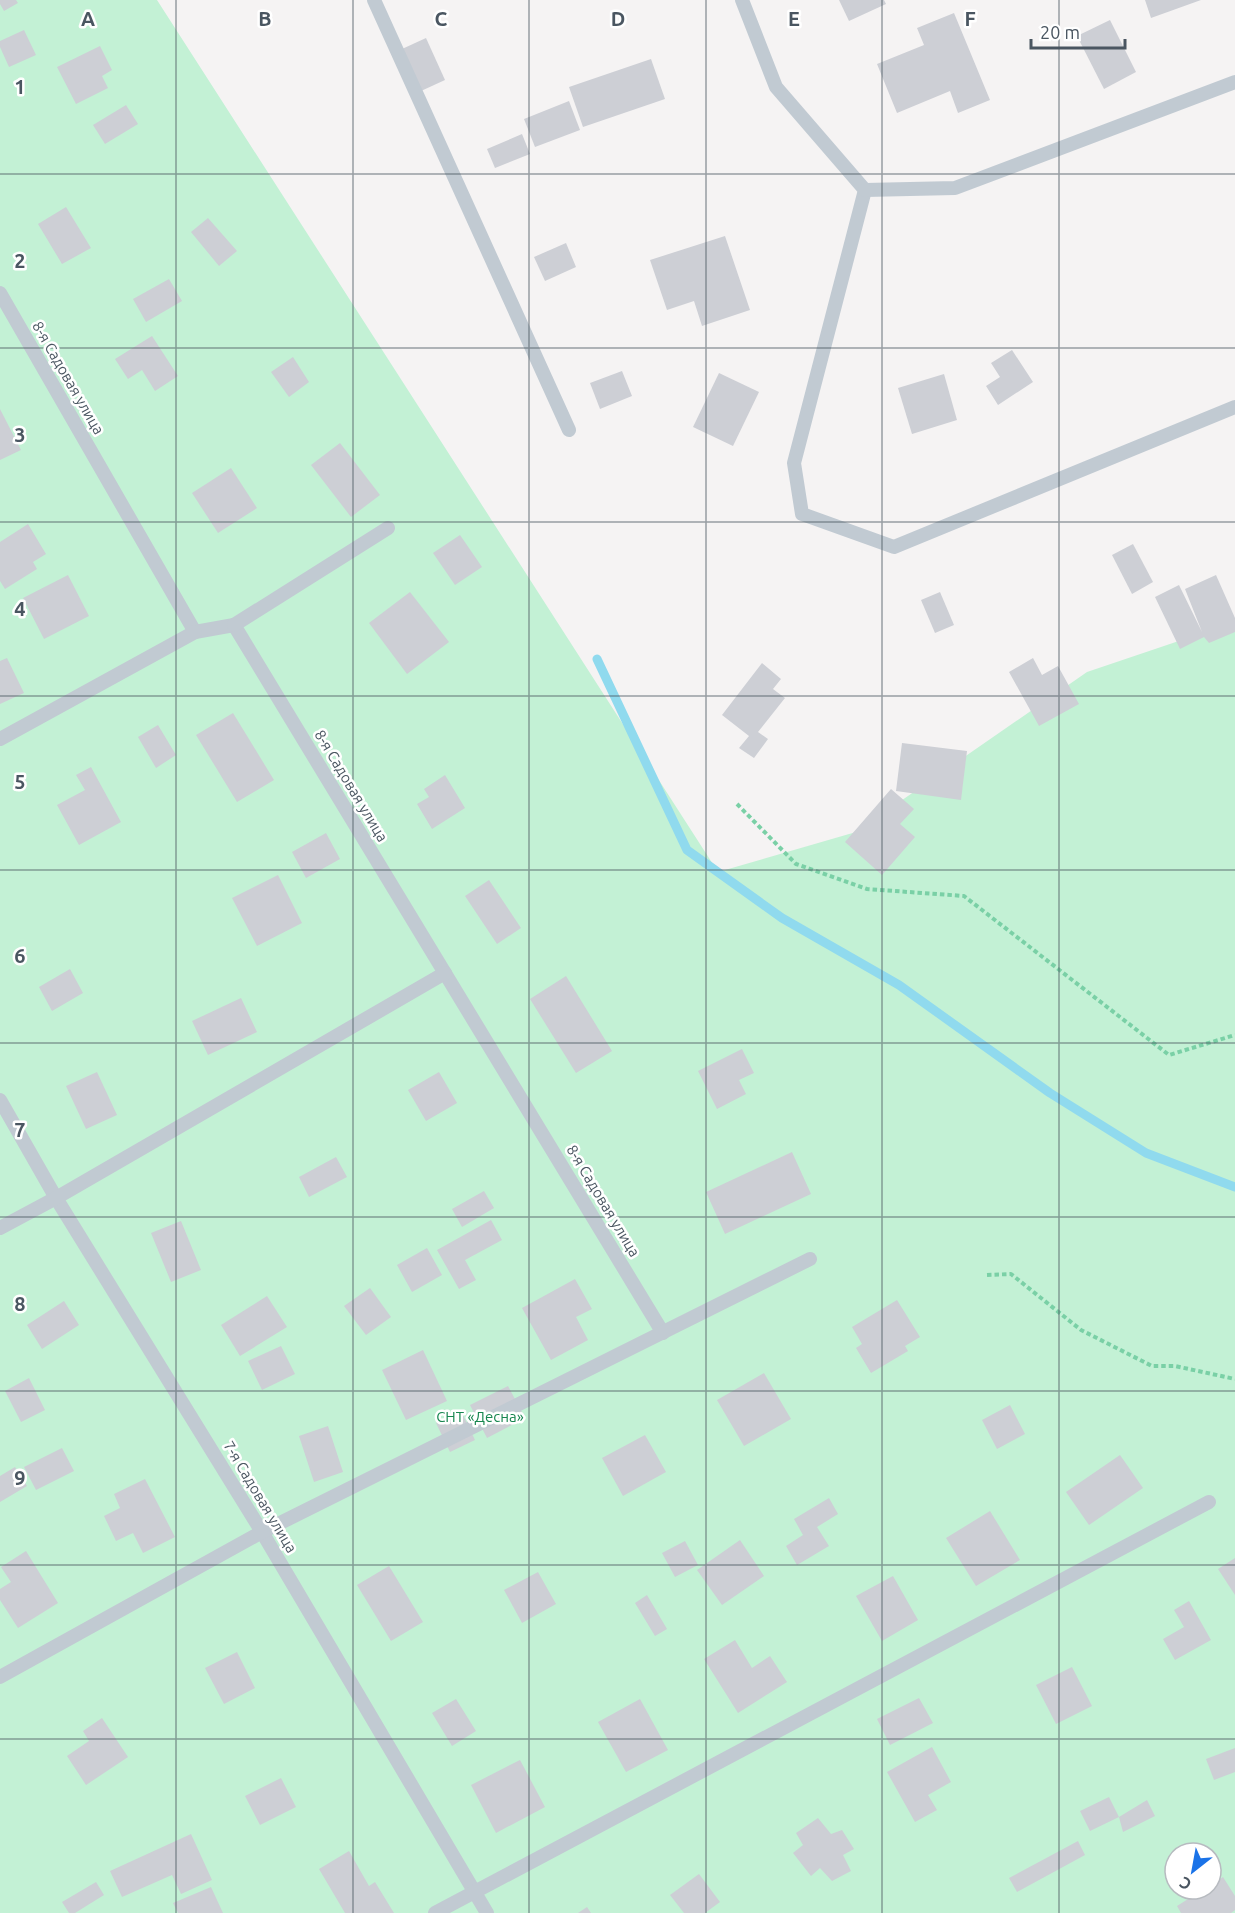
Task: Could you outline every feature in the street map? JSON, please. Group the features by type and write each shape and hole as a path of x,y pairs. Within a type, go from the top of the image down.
{"lane":[{"path":"374,0 569,430"},
{"path":"742,0 776,87 865,190"},
{"path":"865,190 955,188 1235,82"},
{"path":"865,190 794,464 802,514 894,547 1235,407"},
{"name":"8-я Садовая улица","path":"0,293 195,632"},
{"path":"0,740 195,632 234,625 388,528"},
{"name":"8-я Садовая улица","path":"234,625 663,1332"},
{"path":"0,1228 56,1198 445,973"},
{"name":"7-я Садовая улица","path":"0,1100 56,1198 262,1532 487,1913"},
{"path":"0,1677 262,1532 810,1259"},
{"path":"435,1913 1209,1502"}],"path":[{"path":"737,804 796,864 867,889 964,896 1170,1055 1235,1035"},
{"path":"987,1275 1011,1274 1081,1330 1152,1366 1175,1366 1235,1379"}],"green space":[{"name":"СНТ «Десна»","path":"0,0 157,0 718,872 856,832 1087,672 1235,622 1235,1913 0,1913"}],"building":[{"path":"0,0 16,0 18,3 4,11"},
{"path":"839,0 884,0 886,4 849,21"},
{"path":"1145,0 1201,0 1151,18"},
{"path":"954,13 990,100 958,113 950,91 897,113 877,64 924,45 917,28"},
{"path":"1110,20 1136,72 1104,89 1077,36"},
{"path":"24,30 36,55 9,67 0,47 0,41"},
{"path":"426,38 445,80 421,91 402,49"},
{"path":"100,46 112,70 102,76 108,88 76,104 57,67"},
{"path":"651,59 665,99 583,127 569,87"},
{"path":"569,101 580,130 535,147 524,119"},
{"path":"126,105 138,124 105,144 93,125"},
{"path":"522,134 530,154 495,168 487,149"},
{"path":"66,207 91,248 62,264 38,224"},
{"path":"208,218 237,251 219,266 191,232"},
{"path":"725,236 750,310 702,326 694,301 667,310 650,260"},
{"path":"566,243 576,267 545,281 534,257"},
{"path":"169,279 182,301 146,322 133,299"},
{"path":"152,336 178,376 155,391 142,370 128,379 115,359"},
{"path":"1012,350 1033,382 998,405 986,386 1000,377 991,363"},
{"path":"293,357 309,382 289,397 271,372"},
{"path":"622,371 632,396 600,409 590,383"},
{"path":"719,373 759,392 733,446 693,427"},
{"path":"944,374 957,420 912,434 898,388"},
{"path":"0,409 21,450 0,460"},
{"path":"340,443 380,495 351,517 311,465"},
{"path":"231,468 257,508 218,533 192,493"},
{"path":"28,524 46,554 33,562 37,569 5,589 0,581 0,542"},
{"path":"460,535 482,567 455,585 433,553"},
{"path":"1133,544 1153,582 1132,594 1112,555"},
{"path":"68,575 89,616 44,639 23,598"},
{"path":"1216,575 1235,618 1235,632 1209,643 1204,637 1180,649 1155,597 1179,585 1202,632 1185,589"},
{"path":"410,592 449,642 407,674 369,623"},
{"path":"940,592 954,625 935,633 921,600"},
{"path":"7,658 24,693 0,704 0,661"},
{"path":"1033,658 1042,675 1058,666 1079,704 1039,726 1009,672"},
{"path":"762,663 781,679 773,689 785,698 758,732 768,739 754,758 739,748 749,736 722,715"},
{"path":"233,713 274,780 237,802 196,735"},
{"path":"158,725 176,755 156,768 138,737"},
{"path":"902,743 967,751 961,800 896,791"},
{"path":"91,767 121,822 79,845 57,805 85,790 76,775"},
{"path":"445,775 465,808 432,829 417,804 429,797 424,789"},
{"path":"891,789 914,809 900,824 915,837 882,875 845,842"},
{"path":"326,833 340,859 306,878 292,852"},
{"path":"278,875 302,923 257,946 232,898"},
{"path":"489,880 521,928 497,944 465,896"},
{"path":"70,969 83,993 52,1011 39,987"},
{"path":"566,976 612,1051 576,1073 530,999"},
{"path":"241,998 257,1032 208,1055 192,1021"},
{"path":"742,1049 754,1073 739,1080 746,1094 717,1109 698,1071"},
{"path":"97,1072 117,1115 86,1129 66,1086"},
{"path":"439,1072 457,1103 426,1121 408,1090"},
{"path":"792,1152 811,1194 725,1234 706,1192"},
{"path":"336,1157 347,1177 309,1197 299,1177"},
{"path":"484,1191 494,1208 462,1227 452,1209"},
{"path":"491,1220 502,1240 465,1260 476,1280 459,1289 437,1250"},
{"path":"181,1221 201,1270 171,1282 151,1233"},
{"path":"427,1248 442,1275 412,1292 397,1265"},
{"path":"575,1279 592,1309 576,1317 588,1340 551,1360 522,1308"},
{"path":"370,1288 391,1317 366,1335 344,1306"},
{"path":"267,1296 287,1327 240,1356 221,1325"},
{"path":"897,1300 920,1337 905,1346 908,1351 871,1373 856,1348 862,1344 852,1327"},
{"path":"64,1301 79,1325 42,1349 27,1325"},
{"path":"281,1346 295,1374 262,1390 248,1361"},
{"path":"423,1350 447,1401 406,1420 382,1370"},
{"path":"764,1373 791,1419 744,1446 717,1400"},
{"path":"29,1378 45,1410 21,1422 5,1391"},
{"path":"508,1386 525,1418 487,1438 470,1405"},
{"path":"1010,1405 1025,1434 997,1449 982,1420"},
{"path":"461,1411 475,1440 450,1452 436,1423"},
{"path":"328,1426 343,1472 314,1482 299,1436"},
{"path":"645,1435 666,1472 623,1496 602,1458"},
{"path":"62,1448 74,1471 36,1490 24,1467"},
{"path":"1120,1455 1143,1488 1089,1525 1066,1492"},
{"path":"15,1467 27,1486 0,1502 0,1476"},
{"path":"145,1479 175,1537 143,1553 133,1533 116,1541 104,1516 120,1508 114,1494"},
{"path":"829,1498 838,1514 817,1527 829,1546 797,1565 786,1546 803,1535 794,1519"},
{"path":"990,1511 1020,1560 976,1586 946,1538"},
{"path":"740,1540 764,1576 722,1605 697,1570"},
{"path":"685,1541 698,1565 675,1577 662,1553"},
{"path":"26,1551 58,1603 18,1628 0,1600 0,1589 11,1582 1,1567"},
{"path":"1235,1558 1235,1595 1218,1569"},
{"path":"389,1566 423,1622 391,1641 357,1585"},
{"path":"538,1572 556,1604 522,1623 504,1590"},
{"path":"893,1576 918,1620 882,1641 856,1596"},
{"path":"647,1595 667,1629 655,1636 635,1603"},
{"path":"1189,1601 1211,1640 1175,1660 1163,1639 1184,1627 1174,1610"},
{"path":"735,1640 752,1668 770,1656 787,1682 738,1713 704,1659"},
{"path":"237,1652 255,1688 224,1704 205,1668"},
{"path":"1072,1667 1092,1706 1056,1724 1036,1685"},
{"path":"919,1698 933,1723 890,1745 877,1719"},
{"path":"456,1699 476,1731 452,1746 432,1713"},
{"path":"640,1699 668,1750 626,1772 598,1722"},
{"path":"102,1718 128,1757 86,1785 67,1756 89,1741 83,1731"},
{"path":"932,1747 951,1782 928,1795 937,1810 915,1822 887,1772"},
{"path":"1235,1748 1235,1772 1214,1780 1206,1759"},
{"path":"520,1760 545,1807 496,1833 471,1785"},
{"path":"281,1778 296,1807 260,1825 245,1796"},
{"path":"1109,1797 1119,1817 1090,1831 1080,1811"},
{"path":"1147,1800 1155,1816 1123,1832 1119,1817"},
{"path":"818,1818 831,1834 842,1830 854,1849 843,1855 851,1871 832,1881 820,1868 811,1876 793,1853 803,1845 796,1833"},
{"path":"191,1834 212,1880 181,1894 172,1875 122,1897 110,1871"},
{"path":"1078,1841 1085,1855 1017,1892 1009,1878"},
{"path":"349,1851 369,1886 375,1882 394,1913 345,1913 319,1869"},
{"path":"699,1874 720,1902 705,1913 684,1913 670,1895"},
{"path":"1223,1877 1235,1896 1235,1910 1231,1913 1181,1913 1177,1906 1185,1901 1223,1901"},
{"path":"96,1882 104,1895 75,1913 69,1913 62,1902"},
{"path":"211,1887 223,1913 178,1913 173,1903"},
{"path":"587,1907 591,1913 578,1913"}],"waterway":[{"path":"597,659 687,850 782,918 899,985 1050,1093 1146,1153 1235,1187"}]}
